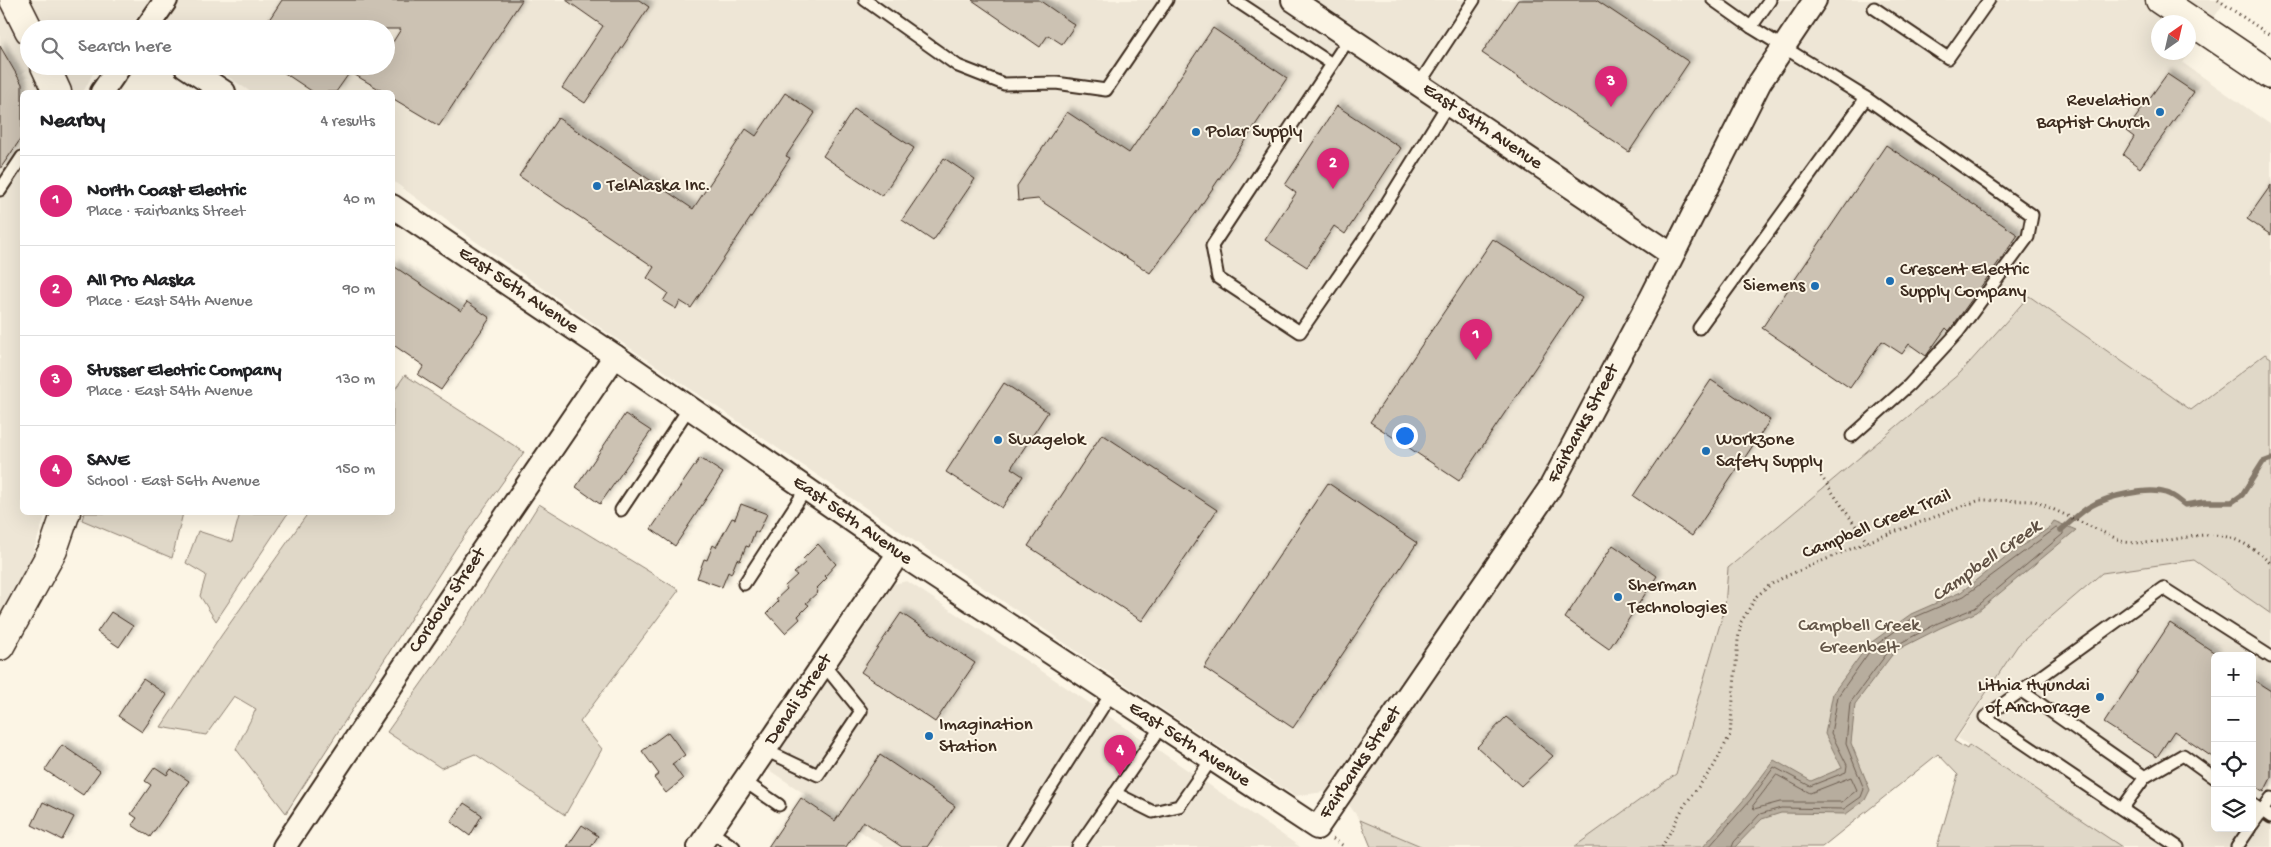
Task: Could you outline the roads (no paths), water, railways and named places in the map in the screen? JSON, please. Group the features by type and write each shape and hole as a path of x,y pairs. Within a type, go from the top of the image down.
{"street":[{"path":"14,0 24,20"},
{"path":"152,20 166,0"},
{"name":"East 54th Avenue","path":"1293,0 1671,254"},
{"name":"Fairbanks Street","path":"1317,828 1550,488 1650,298 1760,82 1815,0"},
{"path":"2160,0 2271,75"},
{"path":"49,75 55,90"},
{"path":"103,90 114,75"},
{"path":"198,75 221,90"},
{"name":"East 56th Avenue","path":"395,209 615,356 899,553 1317,828"},
{"name":"Cordova Street","path":"284,847 423,638 615,356"},
{"path":"0,646 53,550 65,515"},
{"name":"Denali Street","path":"705,839 899,553"}],"lane":[{"path":"865,0 958,66 1004,84 1056,83 1106,90 1167,0"},
{"path":"1235,0 1332,64"},
{"path":"1419,84 1474,0"},
{"path":"1713,0 1750,27 1784,46 1866,98 2032,215 2028,237 1958,332 1909,385 1852,436"},
{"path":"1750,27 1770,0"},
{"path":"1874,8 1948,58 1989,0"},
{"path":"1350,37 1212,246 1218,278 1300,332 1367,235 1448,104"},
{"path":"1700,328 1866,98"},
{"path":"0,190 20,159"},
{"path":"621,510 689,408"},
{"path":"744,584 806,489"},
{"path":"2178,847 1985,717 2163,588 2271,658"},
{"path":"765,750 818,775 861,712 824,665"},
{"path":"2020,690 2145,777"},
{"path":"1012,847 1111,694"},
{"path":"1078,847 1161,727"},
{"path":"2122,809 2145,777 2183,755 2211,775"},
{"path":"1116,793 1153,812 1179,806 1211,760"},
{"path":"744,781 779,805"},
{"path":"2262,811 2271,798"},
{"path":"2238,847 2247,832"},
{"path":"705,839 734,847"}],"water":[{"path":"2054,521 2076,530 1977,612 1895,651 1855,704 1851,743 1870,790 1865,800 1846,814 1781,813 1762,819 1735,847 1703,847 1747,796 1774,760 1811,781 1842,768 1825,734 1833,693 1869,644 1911,614 1961,592 2008,555 2049,528"}],"waterway":[{"name":"Campbell Creek","path":"2061,530 2079,514 2098,502 2139,492 2158,491 2166,493 2172,495 2185,505 2204,502 2232,502 2242,495 2263,462 2271,459"}],"place":[{"name":"Stusser Electric Company","path":"1611,107"},
{"name":"Revelation Baptist Church","path":"2160,112"},
{"name":"Polar Supply","path":"1196,132"},
{"name":"TelAlaska Inc.","path":"597,186"},
{"name":"All Pro Alaska","path":"1333,189"},
{"name":"Crescent Electric Supply Company","path":"1890,281"},
{"name":"Siemens","path":"1815,286"},
{"name":"North Coast Electric","path":"1476,360"},
{"name":"Swagelok","path":"998,440"},
{"name":"Workzone Safety Supply","path":"1706,451"},
{"name":"Sherman Technologies","path":"1618,597"},
{"name":"Lithia Hyundai of Anchorage","path":"2100,697"},
{"name":"Imagination Station","path":"929,736"},
{"name":"SAVE","path":"1120,776"}],"park label":[{"name":"Campbell Creek Greenbelt","path":"1859,637"}]}
